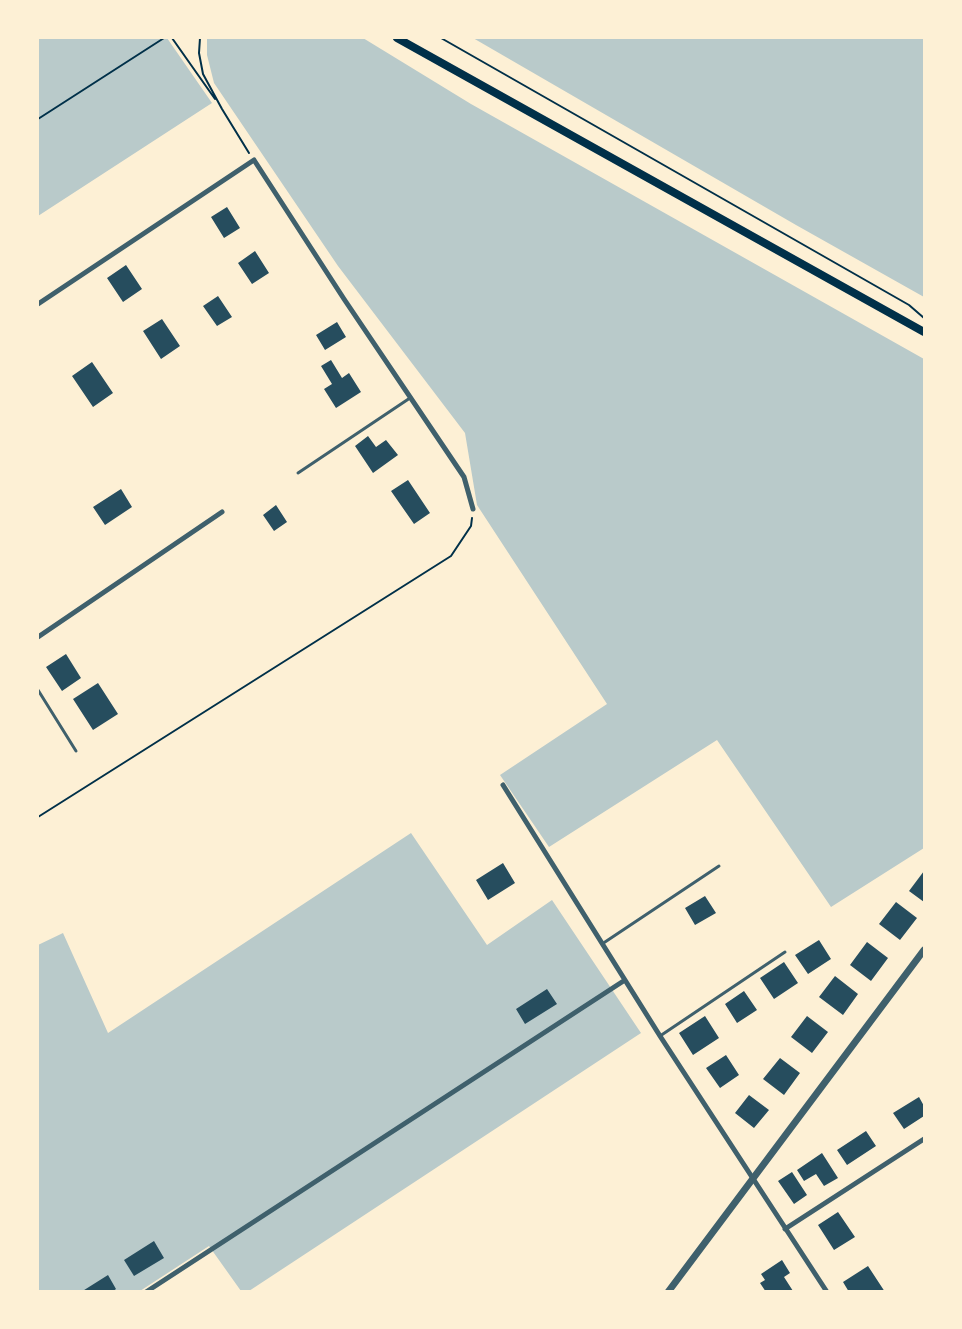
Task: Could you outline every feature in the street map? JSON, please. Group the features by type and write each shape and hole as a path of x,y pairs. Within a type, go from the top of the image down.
{"main road":[{"path":"397,38 924,332"}],"street":[{"path":"38,304 254,160 464,477 473,509"},
{"path":"38,637 222,512"},
{"path":"503,785 660,1036 827,1292"},
{"path":"668,1292 924,950"},
{"path":"146,1292 625,980"},
{"path":"785,1229 924,1140"}],"lane":[{"path":"298,473 410,398"},
{"path":"38,690 76,751"},
{"path":"602,944 719,866"},
{"path":"660,1036 785,952"}],"path":[{"path":"38,119 164,38"},
{"path":"172,38 222,109 254,160"},
{"path":"200,38 199,53 203,74 222,109"},
{"path":"441,38 909,304 924,318"},
{"path":"38,817 451,556 471,526 473,509"}],"shaded area":[{"path":"38,38 167,38 212,103 38,216"},
{"path":"207,38 363,38 471,104 924,359 924,848 831,907 717,740 549,847 500,775 607,704 477,505 465,433 338,266 214,83 207,55"},
{"path":"473,38 924,38 924,297 796,225"},
{"path":"411,833 487,945 552,900 641,1033 249,1291 241,1291 209,1246 140,1291 38,1291 38,945 63,933 108,1033"}],"building":[{"path":"227,207 240,228 224,238 211,217"},
{"path":"255,251 269,273 252,284 238,263"},
{"path":"126,265 142,289 123,302 107,278"},
{"path":"218,296 232,317 217,326 203,306"},
{"path":"162,319 180,346 161,359 143,331"},
{"path":"337,322 346,337 325,350 316,335"},
{"path":"331,360 342,378 349,373 361,392 336,408 324,389 332,384 321,366"},
{"path":"92,362 113,393 93,407 72,376"},
{"path":"368,436 376,447 386,440 398,455 373,473 355,446"},
{"path":"408,480 430,513 414,524 391,491"},
{"path":"121,489 132,507 105,525 93,507"},
{"path":"276,505 287,522 274,531 263,515"},
{"path":"66,654 81,678 62,691 46,667"},
{"path":"98,683 118,714 93,730 73,699"},
{"path":"503,863 515,883 488,900 476,880"},
{"path":"924,871 924,902 909,891"},
{"path":"705,896 716,913 695,925 685,908"},
{"path":"896,902 917,918 900,940 879,924"},
{"path":"819,940 831,959 808,974 795,955"},
{"path":"867,942 888,958 871,981 850,965"},
{"path":"784,962 798,983 774,999 760,978"},
{"path":"835,976 858,994 843,1015 819,997"},
{"path":"547,989 557,1004 525,1024 516,1009"},
{"path":"744,991 757,1010 737,1023 725,1004"},
{"path":"705,1016 719,1038 693,1055 679,1033"},
{"path":"807,1016 828,1032 812,1053 791,1037"},
{"path":"726,1055 739,1075 720,1088 706,1068"},
{"path":"780,1058 800,1073 784,1095 763,1079"},
{"path":"749,1095 769,1110 754,1128 735,1113"},
{"path":"919,1097 924,1106 924,1116 904,1129 893,1113"},
{"path":"866,1131 876,1146 847,1165 837,1150"},
{"path":"822,1153 838,1178 824,1186 816,1174 804,1181 797,1170"},
{"path":"792,1172 807,1195 794,1204 778,1181"},
{"path":"838,1212 855,1237 834,1250 818,1225"},
{"path":"154,1241 164,1258 134,1276 124,1260"},
{"path":"782,1260 790,1273 784,1277 793,1291 766,1292 760,1283 765,1280 761,1274"},
{"path":"868,1266 885,1292 849,1292 843,1282"},
{"path":"108,1275 116,1289 112,1292 81,1292"}]}
